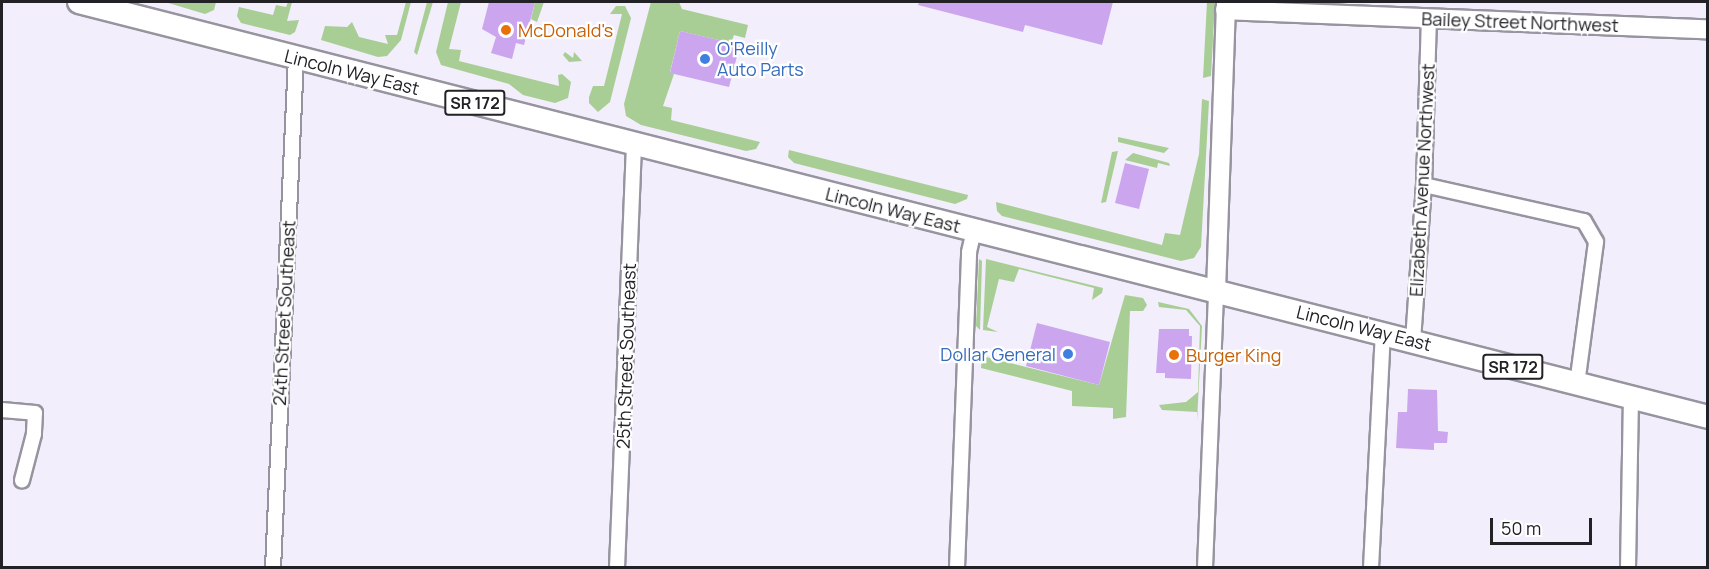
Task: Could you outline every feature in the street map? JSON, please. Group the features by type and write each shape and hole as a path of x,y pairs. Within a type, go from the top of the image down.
{"main road":[{"name":"Lincoln Way East","path":"79,2 1707,417"}],"street":[{"name":"Bailey Street Northwest","path":"1225,6 1429,19 1707,30"},
{"path":"1205,567 1225,6"},
{"name":"Elizabeth Avenue Northwest","path":"1413,341 1424,185 1429,19"},
{"name":"24th Street Southeast","path":"273,567 296,58"},
{"name":"25th Street Southeast","path":"617,567 634,144"},
{"path":"1424,185 1584,221 1596,242 1577,384"},
{"path":"957,567 969,252 974,231"},
{"path":"1371,567 1383,333"},
{"path":"1628,567 1632,398"},
{"path":"2,410 35,413 34,434 22,480"}],"green space":[{"path":"165,2 216,2 214,10 205,14"},
{"path":"288,2 292,2 287,21 299,20 295,32 290,35 241,23 237,16 239,7 273,15 276,5 286,7"},
{"path":"406,2 411,2 401,40 387,56 378,57 321,40 325,26 347,27 352,22 359,37 388,44 385,35 397,35"},
{"path":"427,2 433,2 417,55 414,52"},
{"path":"448,2 461,2 449,49 461,50 459,61 559,86 558,75 562,74 571,82 568,98 555,103 523,95 509,84 441,65 436,52"},
{"path":"535,2 544,2 537,22 531,19"},
{"path":"651,2 679,2 682,9 748,25 745,38 734,35 731,43 680,31 670,72 674,74 663,106 672,108 671,120 760,142 756,149 746,151 641,125 626,116 624,104"},
{"path":"1207,2 1215,2 1211,76 1203,78"},
{"path":"616,6 625,6 631,18 610,102 598,112 589,103 589,97 593,86 604,86 622,14 610,14"},
{"path":"565,52 573,58 574,52 582,61 569,62 563,55"},
{"path":"1202,99 1209,101 1201,247 1194,258 1181,261 1002,216 997,211 996,202 1162,245 1165,233 1180,235 1199,154"},
{"path":"1118,137 1169,148 1164,153 1118,142"},
{"path":"789,150 968,195 967,199 955,204 794,163 788,157"},
{"path":"1118,151 1106,202 1101,203 1112,152"},
{"path":"1133,153 1169,163 1170,166 1158,163 1157,168 1125,160"},
{"path":"979,259 982,261 980,330 976,326"},
{"path":"986,259 1103,288 1102,293 1092,300 1094,288 1019,269 1014,282 999,279 987,327 998,332 983,330"},
{"path":"1125,295 1143,298 1147,305 1143,311 1130,311 1126,417 1113,419 1113,408 1072,406 1072,391 981,368 982,356 1099,385"},
{"path":"1158,302 1189,309 1202,326 1197,421 1197,412 1162,410 1159,405 1186,402 1198,392 1200,326 1186,310 1159,307"}],"building":[{"name":"McDonald's","path":"489,2 535,2 524,45 516,43 512,59 491,53 496,37 482,29"},
{"path":"919,2 1113,2 1102,45 1025,25 1023,32 918,5"},
{"name":"O'Reilly Auto Parts","path":"680,31 740,45 729,87 670,73"},
{"path":"1125,163 1149,169 1139,209 1115,203"},
{"name":"Dollar General","path":"1037,323 1110,342 1099,385 1026,366"},
{"name":"Burger King","path":"1159,329 1189,329 1189,336 1192,336 1191,379 1165,378 1165,373 1156,373"},
{"path":"1408,389 1437,390 1438,431 1448,432 1447,443 1434,443 1434,450 1396,448 1398,412 1407,412"}],"place":[{"name":"McDonald's","path":"506,30"},
{"name":"O'Reilly Auto Parts","path":"705,59"},
{"name":"Dollar General","path":"1068,354"},
{"name":"Burger King","path":"1174,355"}]}
